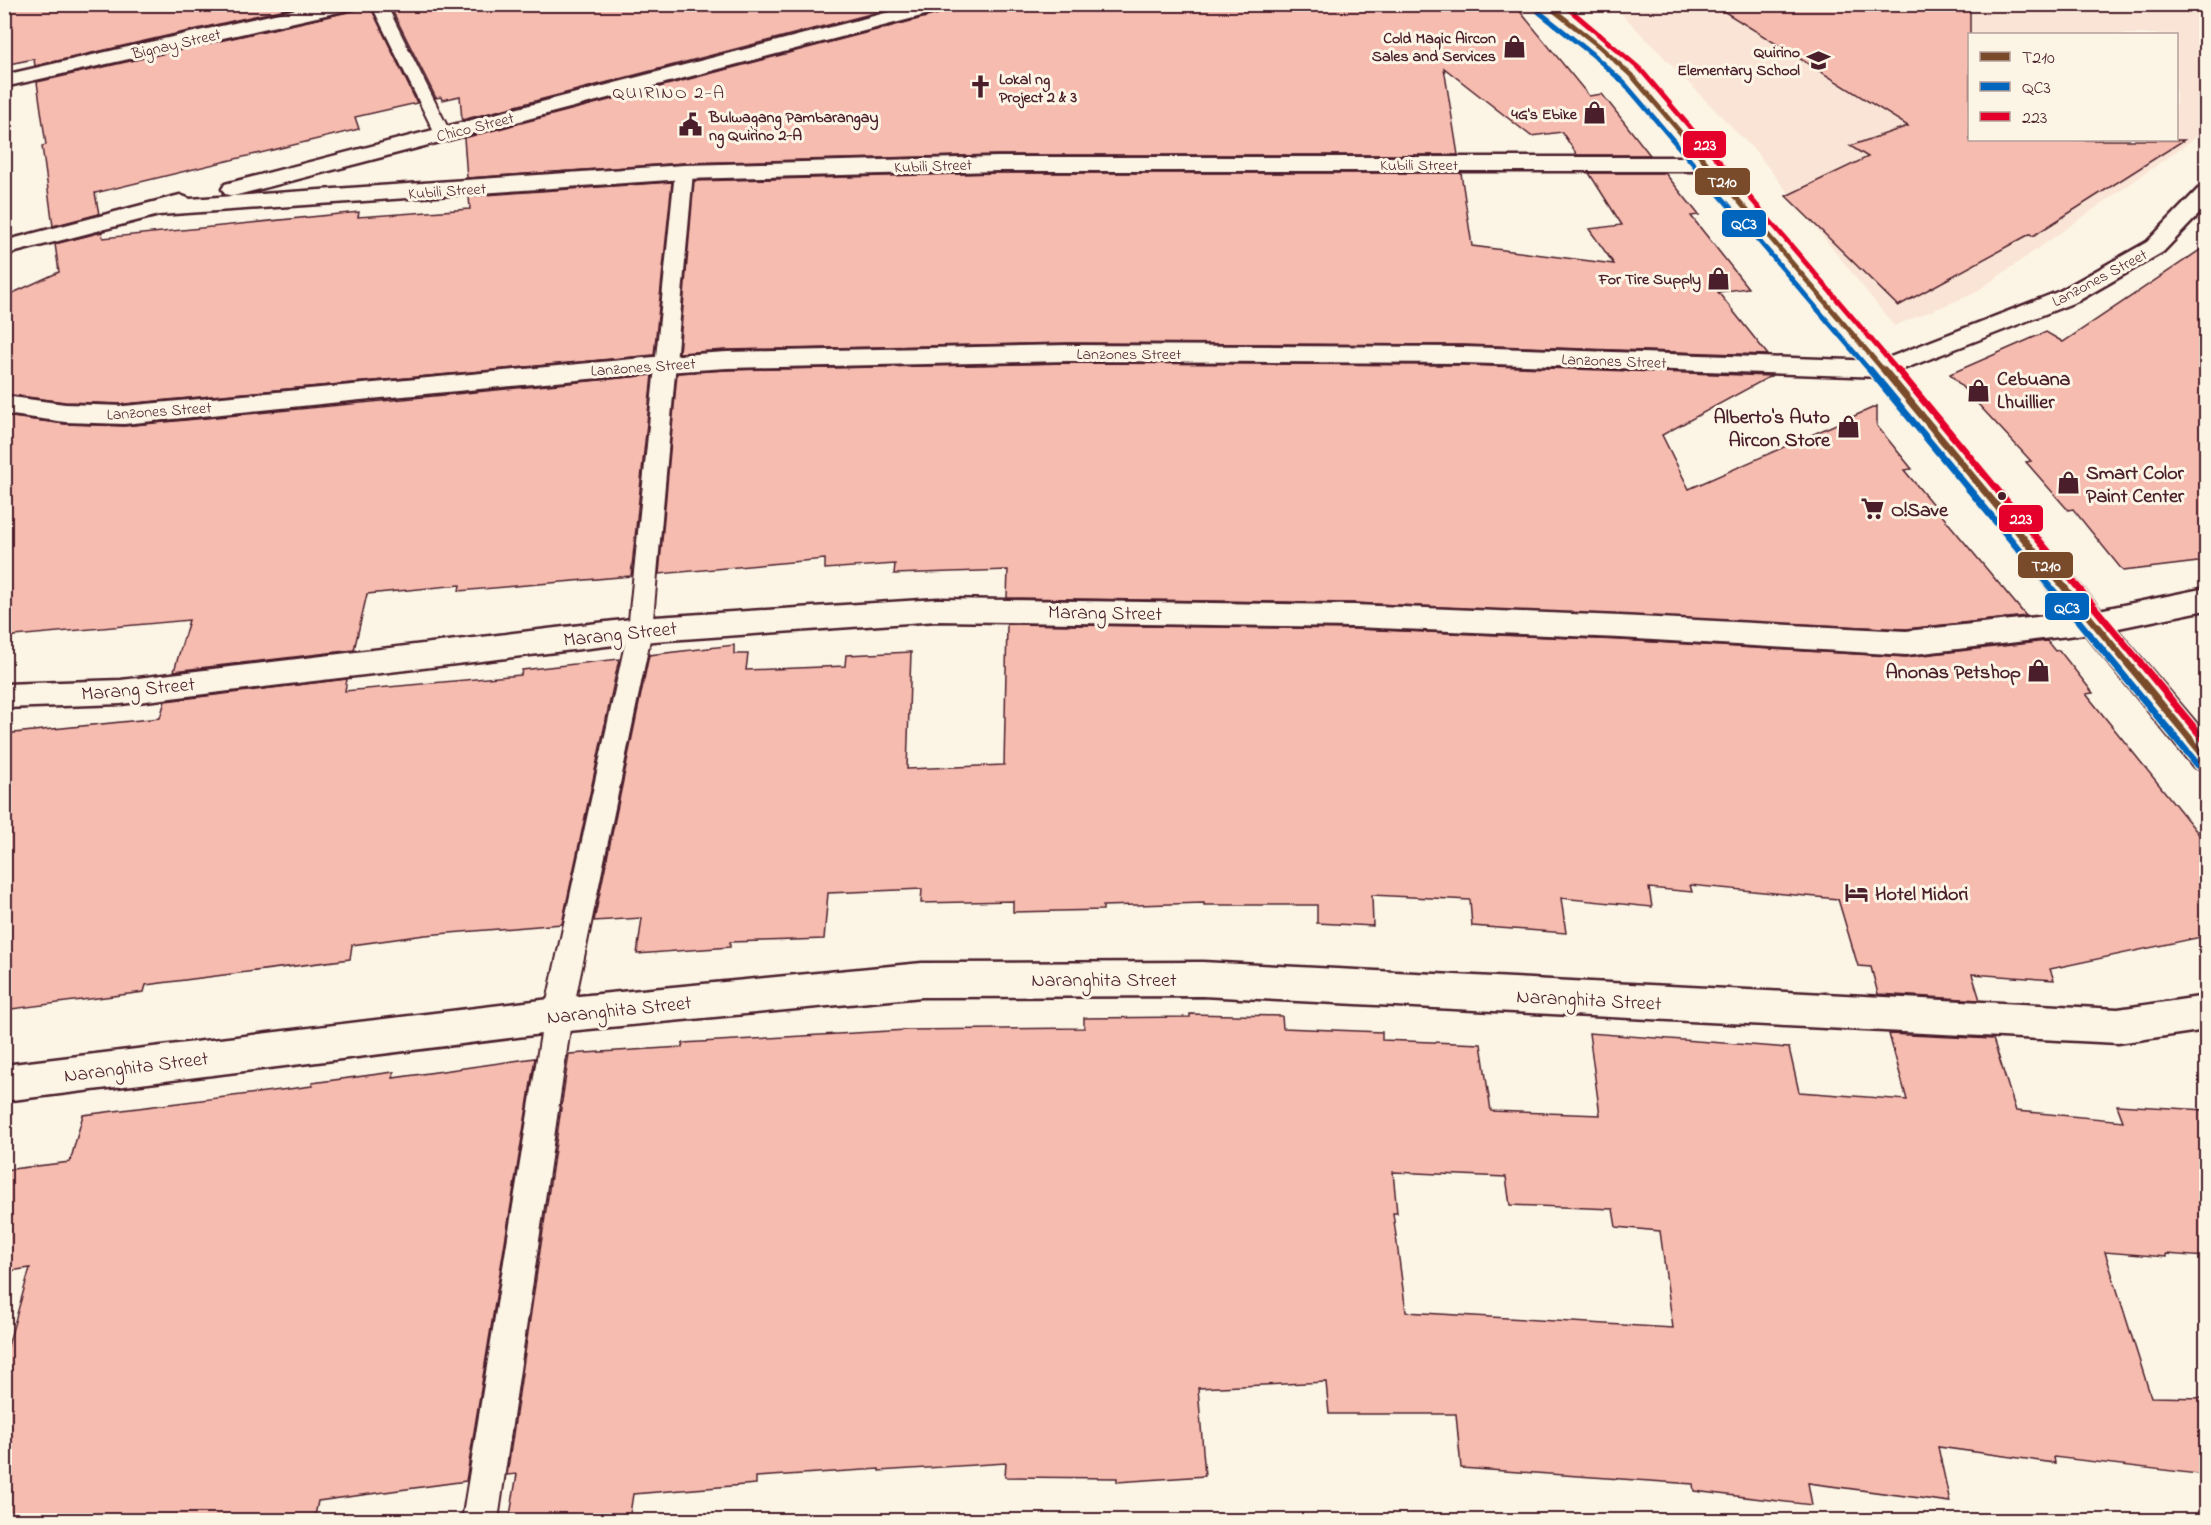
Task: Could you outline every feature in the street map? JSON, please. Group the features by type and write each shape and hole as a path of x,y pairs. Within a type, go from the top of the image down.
{"street":[{"name":"Bignay Street","path":"4,81 348,4"},
{"name":"Chico Street","path":"4,248 945,4"},
{"path":"1550,5 1633,77 1883,369 2206,758"},
{"name":"Kubili Street","path":"160,208 684,172 998,164 1707,164"},
{"name":"Lanzones Street","path":"4,405 65,413 124,415 665,364 1068,353 1439,355 1883,369 2069,296 2155,247 2206,194"},
{"name":"Marang Street","path":"4,696 121,692 640,630 937,610 1354,616 1620,627 1906,643 2094,622 2206,599"},
{"name":"Naranghita Street","path":"4,1083 558,1015 922,980 1190,979 2118,1026 2206,1013"}],"lane":[{"path":"378,4 443,134"},
{"path":"480,1521 558,1015 640,630 684,172"}],"shaded area":[{"path":"1613,5 2206,5 2206,127 2194,139 1973,294 1894,326 1756,152"}],"building":[{"path":"4,4 307,4 35,66 34,59 4,65"},
{"path":"359,4 369,4 417,103 355,117 359,129 95,193 99,214 53,226 42,146 46,145 37,82 348,12 356,10"},
{"path":"389,4 909,4 462,120 460,96 442,100 441,97 436,98"},
{"path":"956,4 1514,4 1589,96 1602,94 1650,155 1577,155 1562,132 1531,136 1444,68 1458,155 998,155 684,163 467,178 464,138 953,10"},
{"path":"1712,4 1970,4 1968,141 2184,140 2033,236 2030,234 1898,306 1786,196 1868,157 1850,146 1908,126"},
{"path":"998,173 1461,173 1472,246 1614,264 1589,229 1622,225 1589,173 1665,173 1699,215 1691,216 1748,288 1718,292 1768,355 1463,345 1068,343 679,353 694,181"},
{"path":"672,182 654,355 124,404 65,402 4,394 4,297 59,272 55,244 102,232 103,238 359,212 358,217 470,209 469,196"},
{"path":"2206,246 2206,561 2123,571 2073,509 2068,510 2026,462 2031,461 1950,374 2046,332 2063,342"},
{"path":"1068,363 1463,365 1771,376 1662,435 1689,489 1877,406 1877,426 1912,469 1904,470 2026,616 1906,629 1354,603 1007,598 1008,570 894,574 895,564 825,569 825,559 659,574 677,373"},
{"path":"652,375 631,576 459,591 460,585 367,594 354,650 174,671 189,620 4,637 4,416 65,424 124,426"},
{"path":"1007,624 1354,629 1620,640 1906,657 2047,641 2055,651 2059,650 2093,693 2086,694 2206,843 2206,936 2050,969 2054,980 1972,974 1980,1000 1878,994 1871,967 1858,966 1838,899 1690,885 1692,892 1649,888 1652,907 1561,898 1566,933 1472,926 1470,900 1372,895 1373,926 1317,923 1317,905 1204,905 1204,903 1103,906 1103,910 1013,912 1013,901 921,903 922,889 828,893 824,939 730,942 730,947 637,954 642,918 594,921 649,655 734,645 734,654 748,654 746,670 845,666 846,655 911,652 907,769 1004,765"},
{"path":"619,659 562,924 425,935 352,945 350,959 146,985 144,992 4,1010 4,734 160,718 165,701 347,679 345,691 521,675 522,670"},
{"path":"1190,1014 1282,1016 1283,1028 1382,1032 1382,1040 1481,1044 1491,1111 1600,1115 1589,1033 1789,1048 1799,1092 1907,1100 1889,1034 1993,1039 2016,1111 2123,1121 2117,1105 2206,1110 2206,1257 2166,1254 2166,1257 2105,1252 2151,1397 2206,1398 2206,1475 2054,1457 2055,1463 1938,1447 1950,1502 1808,1483 1812,1505 1694,1491 1693,1484 1461,1468 1456,1414 1329,1414 1326,1382 1198,1388 1205,1476 1117,1482 1117,1478 1005,1477 1006,1463 879,1471 879,1469 756,1477 756,1484 633,1494 630,1514 509,1521 517,1474 507,1475 569,1054 682,1047 683,1043 907,1030 1084,1028 1084,1018 1190,1017","holes":["1393,1172 1506,1177 1510,1205 1613,1209 1616,1227 1660,1231 1673,1328 1406,1312 1393,1213 1397,1213"]},
{"path":"535,1058 466,1481 318,1501 314,1521 4,1521 4,1360 30,1268 4,1272 4,1170 70,1162 83,1115 312,1086 312,1083 394,1072 393,1078"}],"transit line":[{"name":"T210","path":"1546,4 1599,46 1633,77 1883,369 2206,758"},
{"name":"223","path":"1563,4 1641,70 1891,362 2206,742"},
{"name":"QC3","path":"1539,12 1592,54 1625,84 1875,376 2198,765"}],"place":[{"name":"Cold Magic Aircon Sales and Services","path":"1514,46"},
{"name":"Quirino Elementary School","path":"1818,60"},
{"name":"Lokal ng Project 2 & 3","path":"981,87"},
{"name":"4G's Ebike","path":"1595,113"},
{"name":"Bulwagang Pambarangay ng Quirino 2-A","path":"691,125"},
{"name":"For Tire Supply","path":"1719,278"},
{"name":"Cebuana Lhuillier","path":"1979,390"},
{"name":"Alberto's Auto Aircon Store","path":"1848,427"},
{"name":"Smart Color Paint Center","path":"2068,483"},
{"name":"O!Save","path":"1873,509"},
{"name":"Anonas Petshop","path":"2039,671"},
{"name":"Hotel Midori","path":"1857,893"}],"district":[{"name":"QUIRINO 2-A","path":"669,92"}]}
